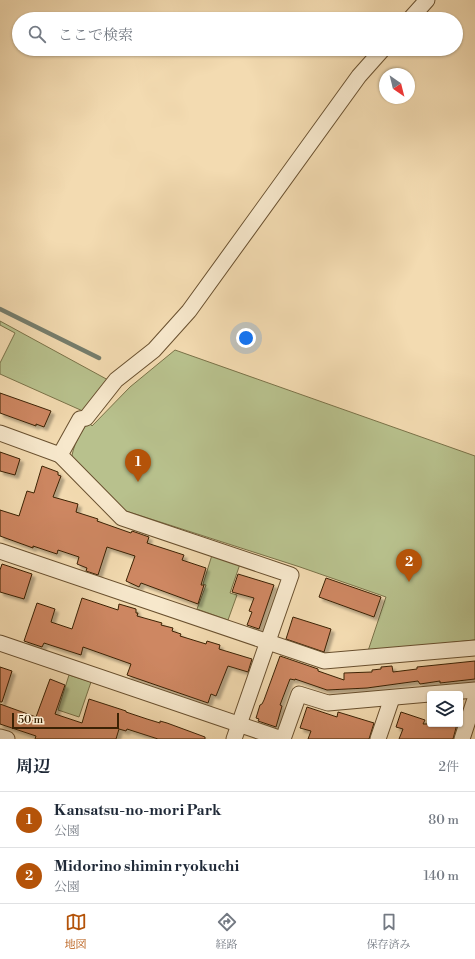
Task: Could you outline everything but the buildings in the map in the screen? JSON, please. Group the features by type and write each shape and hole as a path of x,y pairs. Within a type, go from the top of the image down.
{"street":[{"path":"416,12 427,0"},
{"path":"60,455 80,419 86,418 116,380 154,350 190,311 359,76 377,56"},
{"path":"0,434 60,455 122,518 291,574 234,739"},
{"path":"0,551 324,660 475,648"},
{"path":"0,644 282,739 299,694 328,703 475,690"},
{"path":"378,739 392,698"},
{"path":"462,739 475,699"},
{"path":"0,737 7,739"}],"green space":[{"path":"0,321 110,381 85,412 0,374 0,363 15,333 0,325"},
{"path":"175,350 475,456 475,640 368,651 386,597 300,567 126,511 72,459 73,450 78,439 83,429 89,422 92,426 130,387"},
{"path":"212,555 240,564 230,593 237,595 228,620 197,609 206,585 203,584"},
{"path":"69,675 91,682 79,717 58,710"}],"waterway":[{"path":"0,309 99,358"}],"place":[{"name":"Kansatsu-no-mori Park","path":"138,482"},
{"name":"Midorino shimin ryokuchi","path":"409,582"}]}
